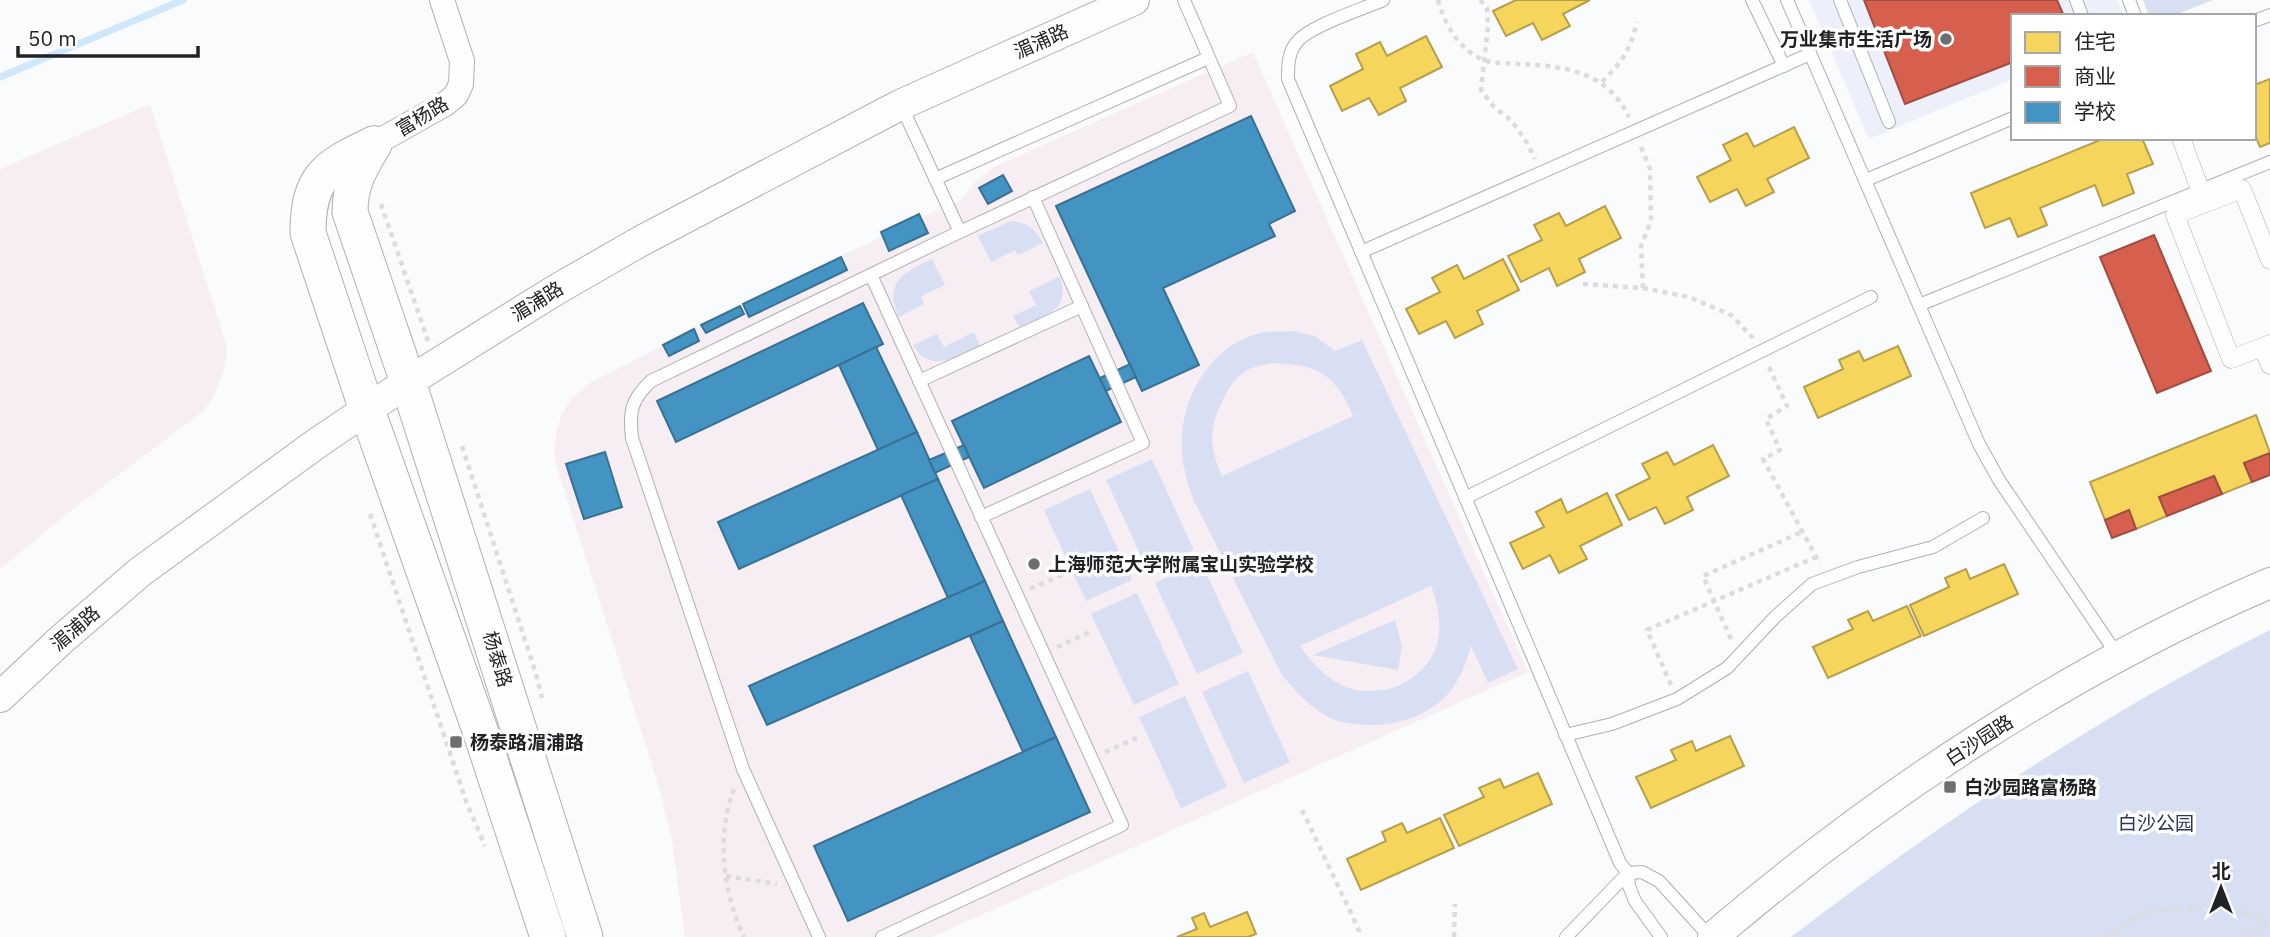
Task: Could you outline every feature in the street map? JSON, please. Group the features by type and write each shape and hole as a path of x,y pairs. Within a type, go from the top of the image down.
{"main road":[{"name":"杨泰路","path":"374,144 357,172 350,193 350,212 422,374 586,937"},
{"name":"杨泰路","path":"374,144 341,159 319,178 308,207 308,233 367,410 477,720 548,937"}],"street":[{"name":"富杨路","path":"374,144 456,95 461,83 463,61 442,0"},
{"name":"湄浦路","path":"0,697 140,572 320,441 554,291 641,241 900,105 1134,0"},
{"path":"2182,140 2202,197"},
{"path":"2270,260 2242,189 2202,197 2175,215 2231,359 2266,346 2270,365"},
{"name":"白沙园路","path":"1711,937 1863,818 1952,758 2118,656 2270,583"}],"lane":[{"path":"819,937 743,769 632,438 629,418 636,395 651,380 1230,106 1185,0"},
{"path":"1383,0 1312,30 1297,42 1288,60 1288,79 1565,735 1620,863 1628,873 1629,886 1635,901 1661,937"},
{"path":"1752,0 1784,66"},
{"path":"1787,0 1979,444 1999,480 2118,656"},
{"path":"1840,0 1889,122"},
{"path":"1361,252 1810,54"},
{"path":"935,179 1208,58"},
{"path":"900,105 960,232"},
{"path":"1866,180 2011,119"},
{"path":"1919,305 2202,197 2270,162"},
{"path":"981,517 1143,443 1033,197"},
{"path":"871,275 1122,825 882,937"},
{"path":"1465,498 1871,297"},
{"path":"919,380 1002,339 1082,306"},
{"path":"1565,735 1612,724 1677,699 1727,668 1774,617 1812,584 1858,567 1933,547 1983,518"},
{"path":"1566,937 1628,873 1642,872 1659,881 1711,937"}],"path":[{"path":"1438,0 1444,22 1464,48 1484,60 1550,66 1578,72 1602,82 1622,103 1650,169 1651,221 1641,246 1643,288"},
{"path":"1480,0 1487,8 1488,26 1481,90 1494,107 1512,121 1527,143 1541,173"},
{"path":"1602,82 1626,54 1637,22"},
{"path":"380,201 422,374"},
{"path":"1583,284 1643,288 1689,298 1731,315 1751,335 1762,351 1787,406 1766,419 1780,450 1763,459 1827,578"},
{"path":"368,508 466,801 486,847"},
{"path":"1738,656 1703,576 1802,532"},
{"path":"1677,699 1647,630 1816,557"},
{"path":"1017,595 1066,573"},
{"path":"1043,652 1093,631"},
{"path":"1091,758 1139,737"},
{"path":"743,769 732,793 724,834 726,876 736,919 744,937"},
{"path":"1302,810 1352,915 1359,931 1358,937"},
{"path":"726,876 796,887"},
{"path":"1454,937 1455,904"},
{"path":"2104,937 2147,912 2208,907 2243,911 2268,923"},
{"path":"2246,937 2268,923"}],"shaded area":[{"name":"万业集市生活广场","path":"1809,0 2117,0 2123,14 2011,14 2011,80 1869,139"},
{"name":"上海师范大学附属宝山实验学校","path":"1253,52 1528,672 932,937 685,937 672,840 656,777 554,453 556,432 571,399 591,382 882,236 881,232 919,214 921,218 960,200 975,182 993,167"},
{"path":"150,104 226,344 227,357 223,373 212,400 202,412 73,509 0,569 0,169"}],"green space":[{"path":"2143,0 2213,0 2177,14 2148,14"},
{"path":"1011,221 1030,227 1043,243 1018,255 1015,250 991,262 978,236"},
{"path":"932,259 945,285 921,296 924,304 899,317 893,295 895,287 905,274"},
{"path":"1060,276 1063,288 1059,304 1047,315 1019,327 1013,316 1036,305 1029,291"},
{"path":"1291,331 1315,336 1335,351 1362,340 1518,669 1488,683 1471,646 1456,683 1437,704 1411,718 1367,725 1330,718 1299,694 1281,673 1194,501 1185,472 1182,442 1183,424 1194,389 1216,359 1246,338 1264,332","holes":["1273,363 1302,366 1323,374 1339,390 1353,416 1222,476 1214,455 1212,436 1220,407 1239,376 1252,368","1431,586 1436,600 1439,626 1435,651 1419,672 1398,686 1374,691 1349,688 1321,671 1300,646"]},
{"path":"974,332 980,346 944,360 927,359 913,345 937,334 944,347"},
{"path":"1152,459 1194,550 1148,571 1106,480"},
{"path":"1090,489 1132,580 1086,601 1044,510"},
{"path":"1201,562 1243,653 1197,674 1155,583"},
{"path":"1137,593 1179,684 1134,705 1091,614"},
{"path":"1395,620 1402,646 1398,670 1313,655"},
{"name":"白沙公园","path":"2270,630 2270,937 1791,937 1905,852 2023,772 2145,698"},
{"path":"1248,671 1290,762 1244,783 1202,692"},
{"path":"1185,696 1227,787 1181,808 1139,717"}],"building: 住宅":[{"path":"1516,0 1590,0 1563,14 1570,26 1542,40 1533,23 1506,36 1493,11"},
{"path":"1426,36 1442,67 1400,88 1406,101 1379,115 1369,98 1342,111 1330,86 1363,69 1356,54 1380,42 1387,56"},
{"path":"2270,79 2270,143 2260,147 2256,138 2256,84"},
{"path":"1794,127 1809,158 1767,179 1774,192 1746,206 1737,189 1710,202 1697,177 1731,160 1723,145 1747,133 1754,147"},
{"path":"2100,140 2143,140 2153,164 2127,174 2134,193 2103,206 2095,185 2040,208 2047,225 2018,237 2010,218 1985,228 1971,193"},
{"path":"1605,206 1621,238 1579,259 1585,272 1557,286 1549,268 1521,282 1508,256 1542,240 1534,225 1559,213 1566,226"},
{"path":"1503,259 1519,290 1477,311 1483,324 1455,338 1446,321 1419,334 1406,309 1440,292 1432,278 1457,265 1464,279"},
{"path":"1898,346 1911,376 1818,418 1804,387 1843,369 1839,360 1859,351 1864,361"},
{"path":"2256,415 2270,453 2244,463 2252,482 2222,494 2214,476 2159,497 2167,516 2136,529 2129,510 2105,520 2090,482"},
{"path":"1713,445 1729,476 1687,497 1693,510 1665,524 1656,507 1629,520 1616,495 1650,478 1642,464 1667,452 1674,465"},
{"path":"1607,493 1622,525 1580,546 1587,559 1559,573 1550,555 1523,569 1510,543 1544,527 1536,512 1561,499 1567,513"},
{"path":"2004,564 2018,594 1924,636 1910,605 1949,587 1945,578 1966,569 1970,579"},
{"path":"1907,606 1921,636 1828,678 1813,647 1853,629 1848,620 1868,611 1873,621"},
{"path":"1730,736 1744,766 1651,808 1636,777 1676,760 1671,750 1692,741 1696,751"},
{"path":"1538,773 1552,804 1459,846 1444,815 1484,797 1479,788 1500,779 1504,788"},
{"path":"1440,818 1454,848 1361,890 1347,859 1386,841 1382,832 1402,823 1407,833"},
{"path":"1247,912 1256,934 1248,937 1177,937 1197,929 1192,918 1204,913 1210,927"}],"building: 商业":[{"name":"万业集市生活广场","path":"1864,0 2057,0 2063,14 2011,14 2011,63 1905,104"},
{"path":"2154,235 2211,371 2157,393 2100,257"},
{"path":"2270,453 2270,475 2252,482 2244,463"},
{"path":"2214,476 2222,494 2167,516 2159,497"},
{"path":"2129,510 2136,529 2112,538 2105,520"}],"building: 学校":[{"path":"1251,116 1295,211 1269,224 1275,236 1163,288 1199,365 1142,391 1056,206"},
{"path":"1003,175 1012,191 988,204 979,188"},
{"path":"919,214 928,233 889,251 881,232"},
{"path":"841,257 847,270 749,317 743,304"},
{"path":"863,303 883,344 676,442 657,401"},
{"path":"740,306 744,314 706,333 701,325"},
{"path":"694,329 699,341 669,356 663,345"},
{"path":"876,347 917,432 878,450 839,365"},
{"path":"1089,356 1121,422 984,488 952,421"},
{"path":"1130,364 1136,377 1106,391 1100,378"},
{"path":"917,432 938,479 739,569 718,522"},
{"path":"964,445 969,457 935,473 929,460"},
{"path":"605,452 622,507 584,519 566,464"},
{"path":"938,479 985,581 948,598 901,495"},
{"path":"985,581 1003,621 767,725 749,686"},
{"path":"1003,621 1056,737 1023,752 970,636"},
{"path":"1056,737 1090,812 848,921 814,846"}],"waterway":[{"path":"0,77 183,0"}],"place":[{"name":"万业集市生活广场","path":"1946,39"},
{"name":"上海师范大学附属宝山实验学校","path":"1034,564"},
{"name":"杨泰路湄浦路","path":"456,742"},
{"name":"白沙园路富杨路","path":"1950,787"}]}
